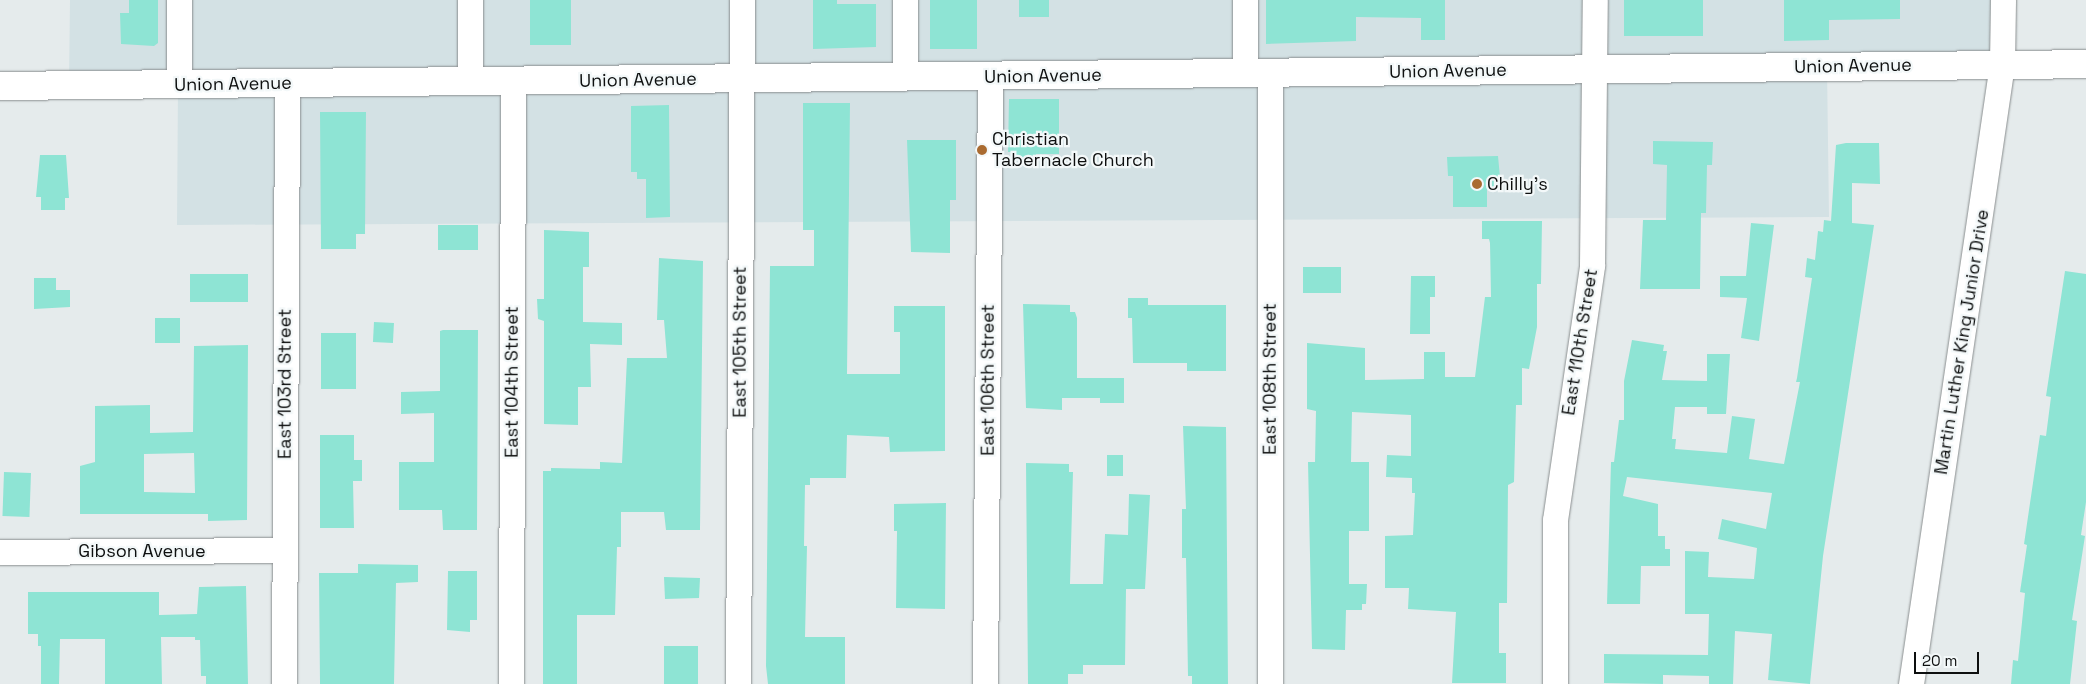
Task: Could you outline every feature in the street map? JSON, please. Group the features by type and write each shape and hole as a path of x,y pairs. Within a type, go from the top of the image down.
{"main road":[{"name":"Union Avenue","path":"0,86 2086,64"}],"street":[{"path":"178,0 178,84"},
{"path":"470,0 470,81"},
{"name":"East 105th Street","path":"738,684 742,0"},
{"path":"905,0 905,77"},
{"name":"East 108th Street","path":"1245,0 1257,74 1270,684"},
{"name":"East 110th Street","path":"1555,684 1555,520 1592,265 1595,0"},
{"name":"Martin Luther King Junior Drive","path":"1911,684 2002,64 2002,0"},
{"name":"East 106th Street","path":"985,684 990,76"},
{"name":"East 104th Street","path":"511,684 513,81"},
{"name":"East 103rd Street","path":"284,684 287,83"},
{"name":"Gibson Avenue","path":"0,552 284,550"}],"shaded area":[{"path":"70,0 2002,0 2002,64 1827,67 1829,217 177,225 178,85 69,86"}],"building":[{"path":"129,0 158,0 158,43 154,46 121,44 120,13 129,13"},
{"path":"530,0 571,0 571,45 530,45"},
{"path":"813,0 837,0 837,4 876,4 876,47 813,49"},
{"path":"930,0 977,0 977,49 930,49"},
{"path":"1019,0 1049,0 1049,17 1019,17"},
{"path":"1266,0 1445,0 1445,40 1421,40 1421,18 1356,17 1356,41 1266,44"},
{"path":"1624,0 1703,0 1703,36 1624,36"},
{"path":"1784,0 1900,0 1900,19 1829,20 1829,40 1784,41"},
{"path":"1009,99 1059,99 1059,154 1036,154 1036,160 1013,160 1013,152 1008,152"},
{"path":"803,103 850,103 847,374 900,374 900,332 894,332 894,306 945,306 945,451 890,452 889,437 847,435 846,478 810,478 810,485 805,485 804,546 807,546 805,637 845,637 845,684 768,684 766,666 770,266 814,266 814,230 803,230"},
{"path":"669,105 670,217 646,218 646,179 637,179 637,172 631,172 631,106"},
{"path":"320,112 366,112 365,234 356,234 356,249 321,249"},
{"path":"907,140 956,140 956,200 950,200 950,253 911,252"},
{"path":"1653,141 1713,142 1712,165 1707,165 1706,213 1701,213 1700,289 1640,289 1643,220 1666,220 1667,165 1653,164"},
{"path":"1846,143 1879,143 1880,184 1852,183 1852,223 1874,225 1823,556 1810,684 1768,680 1772,634 1735,631 1733,684 1709,684 1709,676 1663,675 1663,684 1604,683 1604,654 1708,655 1709,614 1685,614 1685,551 1709,552 1708,577 1754,579 1757,548 1718,539 1722,519 1766,529 1772,493 1627,477 1623,496 1658,504 1658,536 1665,536 1665,549 1670,549 1670,566 1641,566 1640,604 1607,604 1611,462 1614,462 1619,420 1624,420 1624,381 1632,340 1664,345 1663,351 1667,351 1662,380 1707,381 1707,354 1730,354 1726,414 1707,414 1707,407 1675,407 1672,439 1676,439 1675,449 1727,453 1732,416 1755,419 1749,459 1784,464 1800,382 1796,382 1812,278 1805,277 1807,258 1815,260 1818,231 1823,232 1824,220 1831,221 1836,145"},
{"path":"40,155 66,155 69,198 65,198 65,210 41,210 41,197 36,197"},
{"name":"Chilly's","path":"1498,156 1501,188 1487,189 1487,207 1453,207 1453,176 1448,176 1447,157"},
{"path":"1482,221 1542,221 1541,284 1537,284 1537,327 1529,369 1522,368 1522,405 1516,405 1514,482 1508,485 1507,603 1499,603 1499,653 1506,653 1506,683 1452,683 1456,612 1408,609 1409,588 1385,588 1385,536 1413,535 1415,493 1412,493 1412,478 1386,477 1387,455 1411,456 1411,415 1352,412 1351,462 1369,462 1369,531 1349,531 1349,584 1367,584 1366,604 1362,604 1362,610 1346,610 1345,650 1312,649 1308,462 1315,462 1316,411 1307,409 1307,343 1365,348 1365,380 1424,379 1424,352 1445,352 1445,377 1475,377 1485,297 1491,297 1490,243 1489,239 1482,239"},
{"path":"1751,223 1774,225 1759,341 1741,338 1747,298 1720,297 1720,276 1746,276"},
{"path":"438,225 478,225 478,250 438,250"},
{"path":"544,230 589,232 589,267 583,267 583,322 622,323 622,345 590,344 591,387 578,387 578,425 544,424 544,321 538,319 537,299 544,299"},
{"path":"659,258 703,261 700,530 666,530 664,512 621,512 621,547 617,547 615,615 577,615 577,684 543,684 543,471 551,471 551,468 600,469 600,462 622,463 627,358 667,358 664,320 657,320"},
{"path":"1303,267 1341,267 1341,293 1303,293"},
{"path":"2065,271 2086,274 2086,502 2081,535 2085,536 2072,620 2077,621 2070,684 2011,684 2013,660 2018,661 2025,593 2020,592 2027,545 2024,544 2040,435 2046,436 2051,397 2046,396"},
{"path":"190,274 248,274 248,302 190,302"},
{"path":"1411,276 1435,276 1435,297 1430,297 1430,334 1410,334"},
{"path":"34,278 56,278 56,290 70,290 70,307 34,309"},
{"path":"1128,298 1148,298 1148,305 1226,305 1226,371 1187,371 1187,363 1133,363 1132,318 1128,318"},
{"path":"1023,304 1070,305 1070,312 1075,312 1077,318 1077,378 1124,378 1124,403 1100,403 1100,398 1062,398 1062,410 1026,408"},
{"path":"155,318 180,318 180,343 155,343"},
{"path":"374,322 394,323 393,343 373,342"},
{"path":"478,330 477,530 443,530 442,510 399,510 399,462 434,462 434,413 401,414 401,392 440,391 440,331"},
{"path":"321,333 356,333 356,389 321,389"},
{"path":"248,345 247,520 208,521 208,514 80,514 80,466 95,462 95,406 150,405 150,433 193,432 194,346","holes":["194,453 195,493 144,492 144,454"]},
{"path":"1183,426 1226,427 1228,684 1192,684 1192,676 1188,676 1186,558 1182,558 1182,509 1186,509"},
{"path":"320,435 354,435 354,460 362,460 362,481 353,481 354,528 320,528"},
{"path":"1107,455 1123,455 1123,476 1107,476"},
{"path":"1026,463 1069,464 1069,472 1073,472 1070,584 1103,584 1105,534 1128,535 1129,494 1150,495 1145,589 1126,589 1125,665 1083,665 1083,674 1068,674 1068,684 1028,684"},
{"path":"4,472 31,473 29,517 2,516"},
{"path":"946,503 945,609 896,608 897,531 894,531 894,504"},
{"path":"358,564 418,565 418,582 396,583 394,684 320,684 319,573 358,573"},
{"path":"448,571 477,571 477,620 470,620 470,632 447,630"},
{"path":"664,577 700,578 699,598 665,599"},
{"path":"246,586 248,684 206,684 206,676 201,676 200,640 195,640 195,637 161,637 162,684 105,684 105,639 60,639 59,684 41,684 41,646 38,646 38,634 28,634 28,592 159,592 159,615 197,614 199,587"},
{"path":"664,646 698,646 698,684 664,684"}],"place":[{"name":"Christian Tabernacle Church","path":"982,150"},
{"name":"Chilly's","path":"1477,184"}]}
